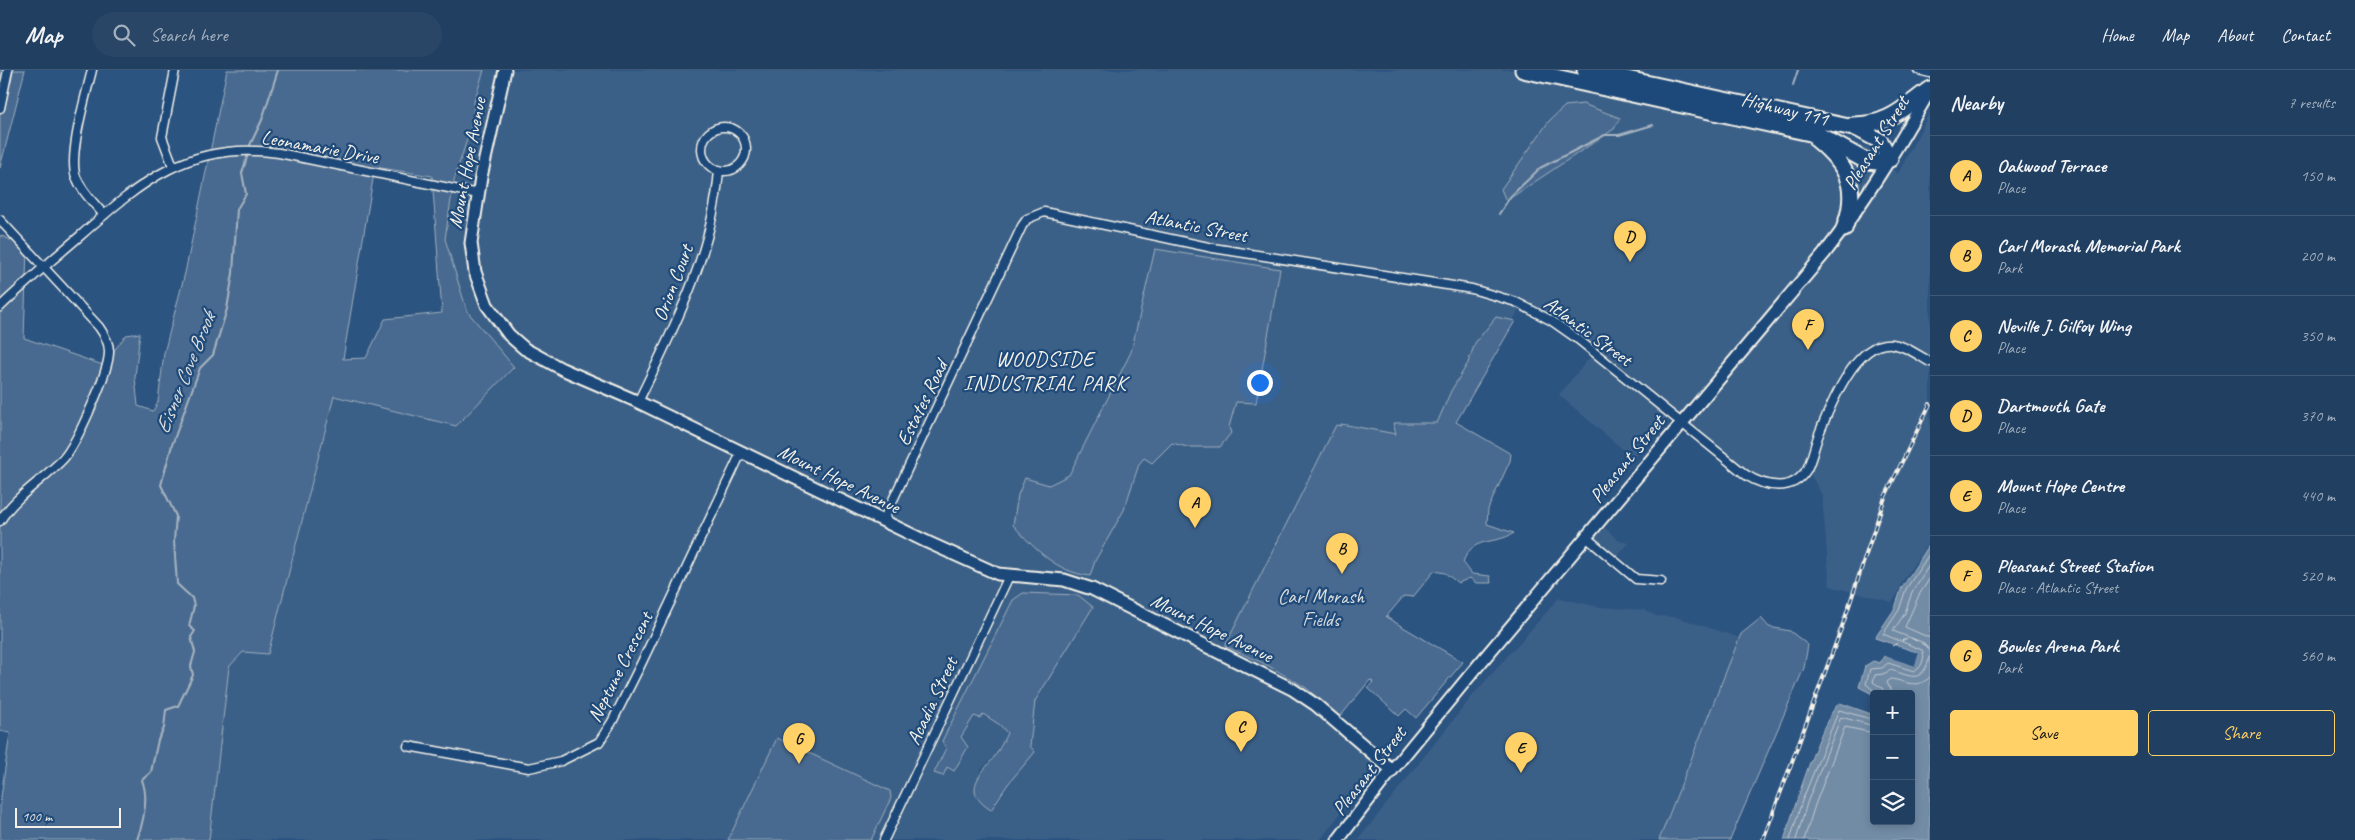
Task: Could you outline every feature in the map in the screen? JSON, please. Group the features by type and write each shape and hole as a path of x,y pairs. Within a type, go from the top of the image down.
{"highway":[{"name":"Highway 111","path":"1523,70 1809,133 1833,142 1862,159 1879,162 1890,159 1885,147 1874,136 1839,125 1585,70"},
{"path":"1839,125 1858,125 1884,120 1904,111 1930,90"},
{"path":"1809,133 1837,157 1847,177 1852,204 1844,229"}],"street":[{"path":"0,108 8,70"},
{"path":"92,70 75,149 74,168 82,188 104,215"},
{"path":"173,166 162,137 175,70"},
{"path":"1918,70 1930,73"},
{"name":"Mount Hope Avenue","path":"506,72 478,194 471,243 472,257 480,290 496,319 509,335 539,358 638,402 980,566 1009,576 1064,580 1083,585 1275,680 1316,705 1392,770"},
{"name":"Pleasant Street","path":"1338,840 1392,770 1844,229 1890,159 1930,90"},
{"path":"726,126 741,134 746,150 739,165 726,171 719,170 706,163 702,145 710,131 726,126"},
{"name":"Leonamarie Drive","path":"0,307 142,184 173,166 200,157 228,152 272,152 478,194"},
{"name":"Orion Court","path":"638,402 679,317 700,264 717,197 719,170"},
{"name":"Atlantic Street","path":"1027,219 1038,213 1054,213 1213,248 1457,286 1516,302 1552,321 1759,483 1774,486 1788,484 1800,478 1807,469 1821,429 1839,392 1854,366 1871,348 1892,344 1906,348 1930,362"},
{"name":"Estates Road","path":"883,521 1027,219"},
{"path":"0,220 102,331 109,347 108,363 69,451 8,510 0,521"},
{"name":"Neptune Crescent","path":"408,746 529,768 561,761 599,742 612,722 641,664 741,453"},
{"path":"1587,538 1636,578 1661,581"},
{"name":"Acadia Street","path":"884,840 1009,576"}],"shaded area":[{"path":"484,70 1633,70 1689,85 1872,149 1898,174 1930,112 1930,544 1892,602 1830,586 1822,495 1811,475 1784,485 1760,487 1670,415 1633,458 1559,395 1595,351 1521,306 1456,422 1225,646 1274,668 1267,679 1333,725 1379,763 1320,840 871,840 891,798 890,791 777,738 728,840 209,840 229,667 243,652 268,654 334,396 456,426 514,367 467,311 445,239 454,180 473,121 474,102","holes":["1155,249 1236,402 1228,427 1187,447 1172,443 1152,463 1144,458 1139,464 1124,510 1095,561 1090,576 1049,485 1069,475 1131,352","1023,593 1078,595 1092,608 1035,701 1030,746 1003,794 991,810 980,771 997,752 1007,733 1000,725 983,714 974,716 961,737 968,747 954,771 947,767 943,776 934,772"]},
{"path":"1605,528 1619,541 1629,543 1614,560 1592,541"},
{"path":"1559,598 1598,607 1644,610 1656,616 1676,617 1740,638 1659,840 1358,840 1474,694"}],"green space":[{"path":"0,70 25,70 0,168"},
{"path":"227,70 484,70 474,102 473,121 454,180 445,239 467,311 514,367 456,426 334,396 268,654 243,652 229,667 209,840 0,840 0,804 10,733 0,731 0,235 27,248 24,338 103,365 126,335 140,333 135,377 138,406 153,411 158,402 164,353 185,273","holes":["375,167 432,176 442,313 385,319 366,358 343,359"]},
{"path":"1583,104 1620,118 1614,129 1506,201 1501,189 1549,121 1565,106"},
{"path":"1155,249 1280,269 1256,403 1236,402 1229,427 1231,433 1220,447 1187,447 1172,443 1152,463 1144,458 1139,464 1124,510 1095,561 1090,576 1078,574 1047,558 1013,525 1018,495 1025,478 1049,485 1069,475 1131,352"},
{"name":"Carl Morash Fields","path":"1496,317 1515,321 1456,422 1511,454 1510,461 1488,509 1487,524 1514,533 1478,544 1467,554 1463,562 1472,574 1490,576 1491,583 1476,583 1470,578 1458,583 1445,573 1434,571 1413,597 1404,596 1386,617 1463,662 1416,718 1406,709 1399,716 1368,688 1373,682 1370,680 1340,717 1305,687 1267,665 1225,646 1336,425 1341,426 1341,424 1396,434 1393,423 1437,423 1451,391 1468,363 1475,343"},
{"path":"1023,593 1078,595 1093,607 1035,701 1030,746 1035,752 1008,784 991,810 976,795 975,787 977,780 998,751 1007,733 1000,725 983,714 980,718 974,716 961,737 968,747 954,771 947,767 943,776 934,773 946,748 942,741 1013,600"},
{"path":"1761,618 1769,627 1790,631 1808,645 1804,668 1730,840 1659,840 1741,634"},
{"path":"777,738 890,791 891,798 871,840 728,840"}],"water":[{"path":"1930,544 1930,840 1784,840 1817,744 1825,725 1840,703 1870,714 1870,825 1915,825 1915,690 1870,690 1870,693 1859,687 1865,666 1873,661 1880,663 1884,656 1915,666 1919,653 1875,638 1895,608 1902,587"}],"pier":[{"path":"1930,541 1902,587 1899,587 1928,542"},
{"path":"1889,643 1892,646 1919,653 1915,666 1884,656 1885,653 1913,663 1916,655 1888,645"}],"waterway":[{"name":"Eisner Cove Brook","path":"250,145 262,120 278,70"},
{"path":"1793,85 1798,70"},
{"path":"1499,214 1510,197 1540,168 1605,135 1619,135 1653,125"},
{"name":"Eisner Cove Brook","path":"137,840 145,802 142,780 151,772 158,740 164,728 166,710 178,706 193,675 191,666 195,652 191,637 195,631 189,626 194,606 192,598 177,584 174,541 176,516 161,485 172,445 200,368 213,355 227,309 233,273 237,209 246,194 242,173 248,154"}],"ferry route":[{"path":"1892,646 1909,637 1930,648"}],"railway":[{"path":"1763,840 1844,621 1885,497 1930,404"}],"place":[{"name":"Dartmouth Gate","path":"1630,262"},
{"name":"Pleasant Street Station","path":"1808,350"},
{"name":"Oakwood Terrace","path":"1195,528"},
{"name":"Carl Morash Memorial Park","path":"1342,574"},
{"name":"Neville J. Gilfoy Wing","path":"1241,752"},
{"name":"Bowles Arena Park","path":"799,764"},
{"name":"Mount Hope Centre","path":"1521,773"}],"district":[{"name":"WOODSIDE INDUSTRIAL PARK","path":"1045,371"}]}
